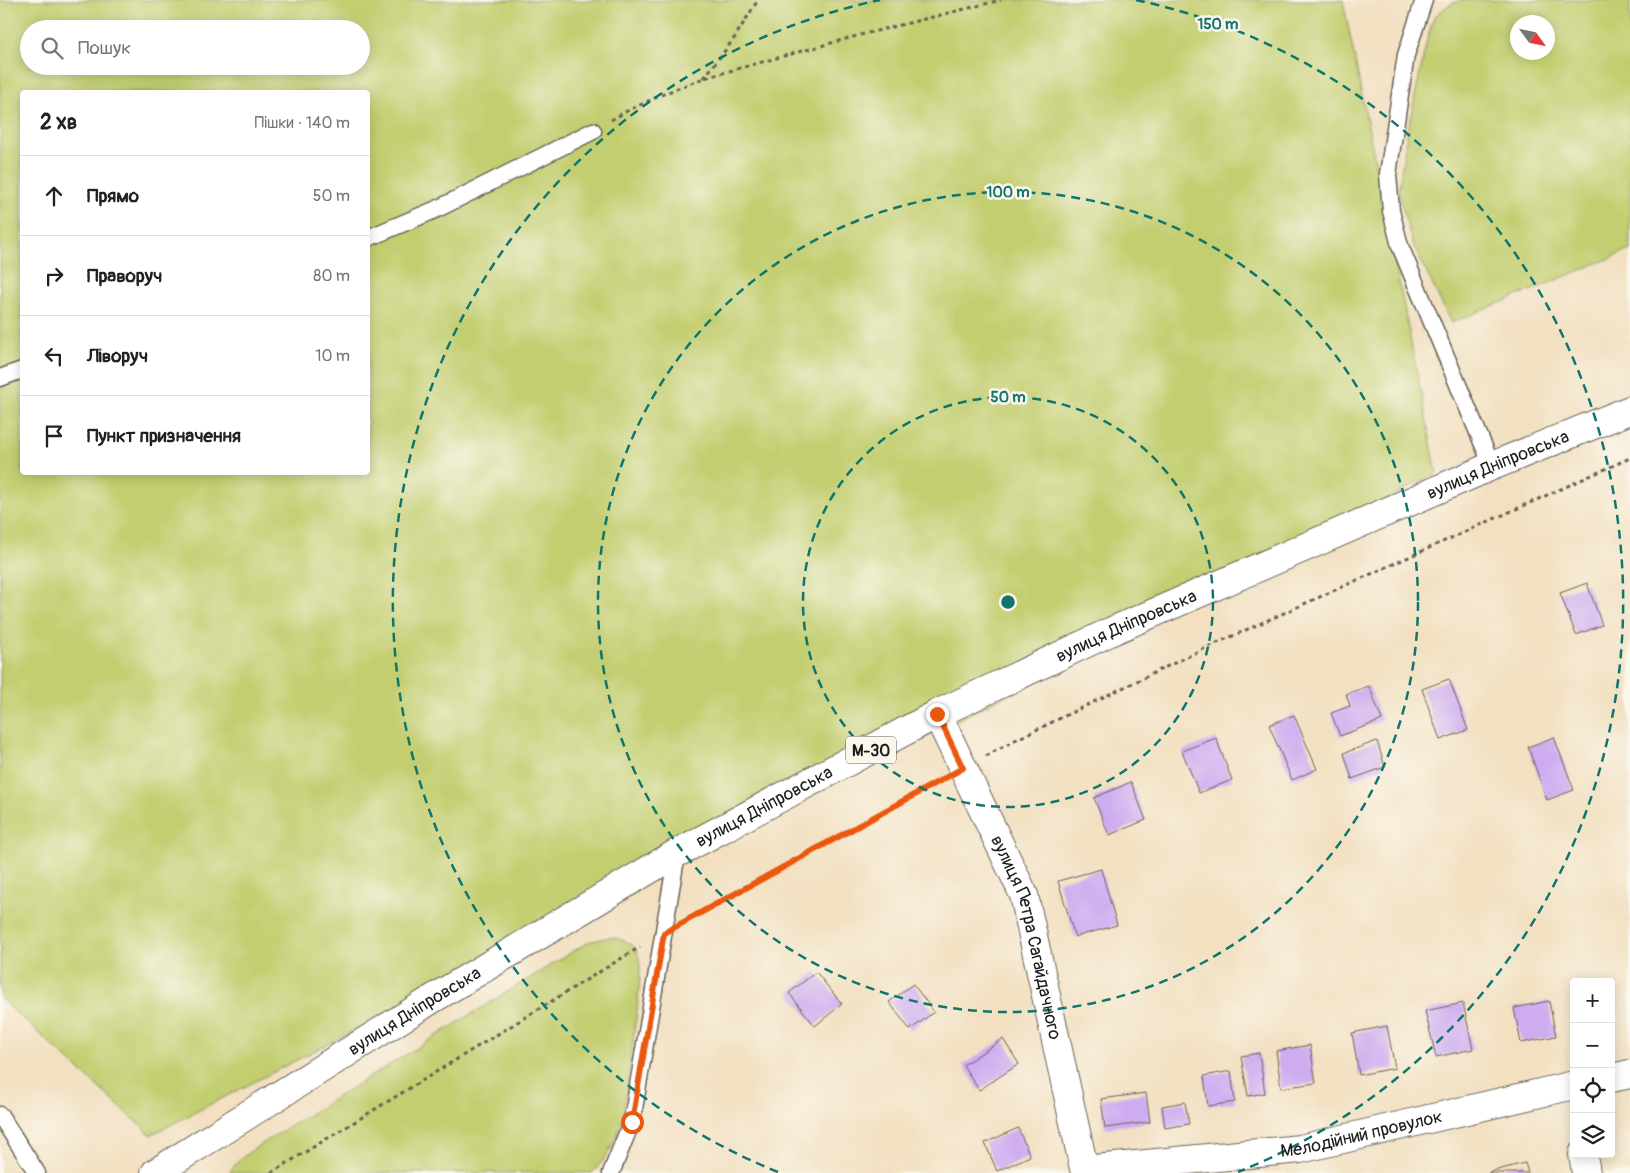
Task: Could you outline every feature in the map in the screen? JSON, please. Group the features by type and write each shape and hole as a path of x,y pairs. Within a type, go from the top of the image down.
{"main road":[{"name":"вулиця Дніпровська","path":"154,1173 434,998 677,853 937,714 1112,631 1492,466 1630,410"},
{"name":"вулиця Петра Сагайдачного","path":"937,714 1024,895 1085,1171"},
{"path":"1615,1077 1630,1074"},
{"name":"Мелодійний провулок","path":"1085,1171 1300,1149 1570,1093"},
{"path":"1584,1158 1586,1173"}],"lane":[{"path":"1424,0 1406,55 1388,174 1391,211 1400,246 1492,466"},
{"path":"370,237 437,209 593,131"},
{"path":"0,378 20,371"},
{"path":"611,1173 632,1122 677,853"},
{"path":"0,1115 37,1173"}],"path":[{"path":"704,78 734,40 758,0"},
{"path":"593,131 627,111 704,78 864,34 1001,0"},
{"path":"271,1173 664,933 1015,740 1199,651 1630,458"}],"green space":[{"path":"0,0 1343,0 1437,473 151,1135 0,998"},
{"path":"1461,0 1630,0 1630,250 1451,323 1412,242 1398,192 1407,134 1427,40 1434,17 1449,5"},
{"path":"610,937 628,942 634,947 639,957 640,980 626,1096 620,1125 609,1151 592,1173 230,1173 237,1162 255,1148 588,942"}],"building":[{"path":"1587,583 1602,625 1576,635 1560,593"},
{"path":"1449,679 1468,730 1440,740 1422,689"},
{"path":"1369,686 1382,720 1340,736 1331,713 1350,706 1346,694"},
{"path":"1294,715 1317,769 1292,780 1269,725"},
{"path":"1554,737 1574,790 1547,800 1528,747"},
{"path":"1216,738 1232,780 1199,793 1182,751"},
{"path":"1377,741 1385,767 1352,779 1344,753"},
{"path":"1131,782 1146,820 1109,835 1094,798"},
{"path":"1101,869 1117,925 1075,937 1058,881"},
{"path":"816,972 842,1004 815,1026 789,993"},
{"path":"913,984 934,1012 910,1030 889,1002"},
{"path":"1549,1001 1556,1036 1521,1043 1514,1008"},
{"path":"1463,1003 1473,1049 1436,1057 1425,1011"},
{"path":"1387,1026 1395,1068 1359,1075 1352,1033"},
{"path":"1003,1039 1019,1064 979,1090 963,1065"},
{"path":"1310,1045 1316,1083 1281,1088 1276,1051"},
{"path":"1259,1053 1265,1093 1248,1096 1241,1056"},
{"path":"1231,1071 1235,1102 1208,1106 1204,1076"},
{"path":"1146,1093 1150,1122 1105,1128 1101,1099"},
{"path":"1185,1102 1189,1124 1165,1128 1162,1106"},
{"path":"1018,1128 1030,1156 997,1171 985,1143"},
{"path":"1525,1163 1528,1173 1489,1173 1489,1172"}],"route":[{"path":"632,1122 664,933 963,768 937,714"}]}
